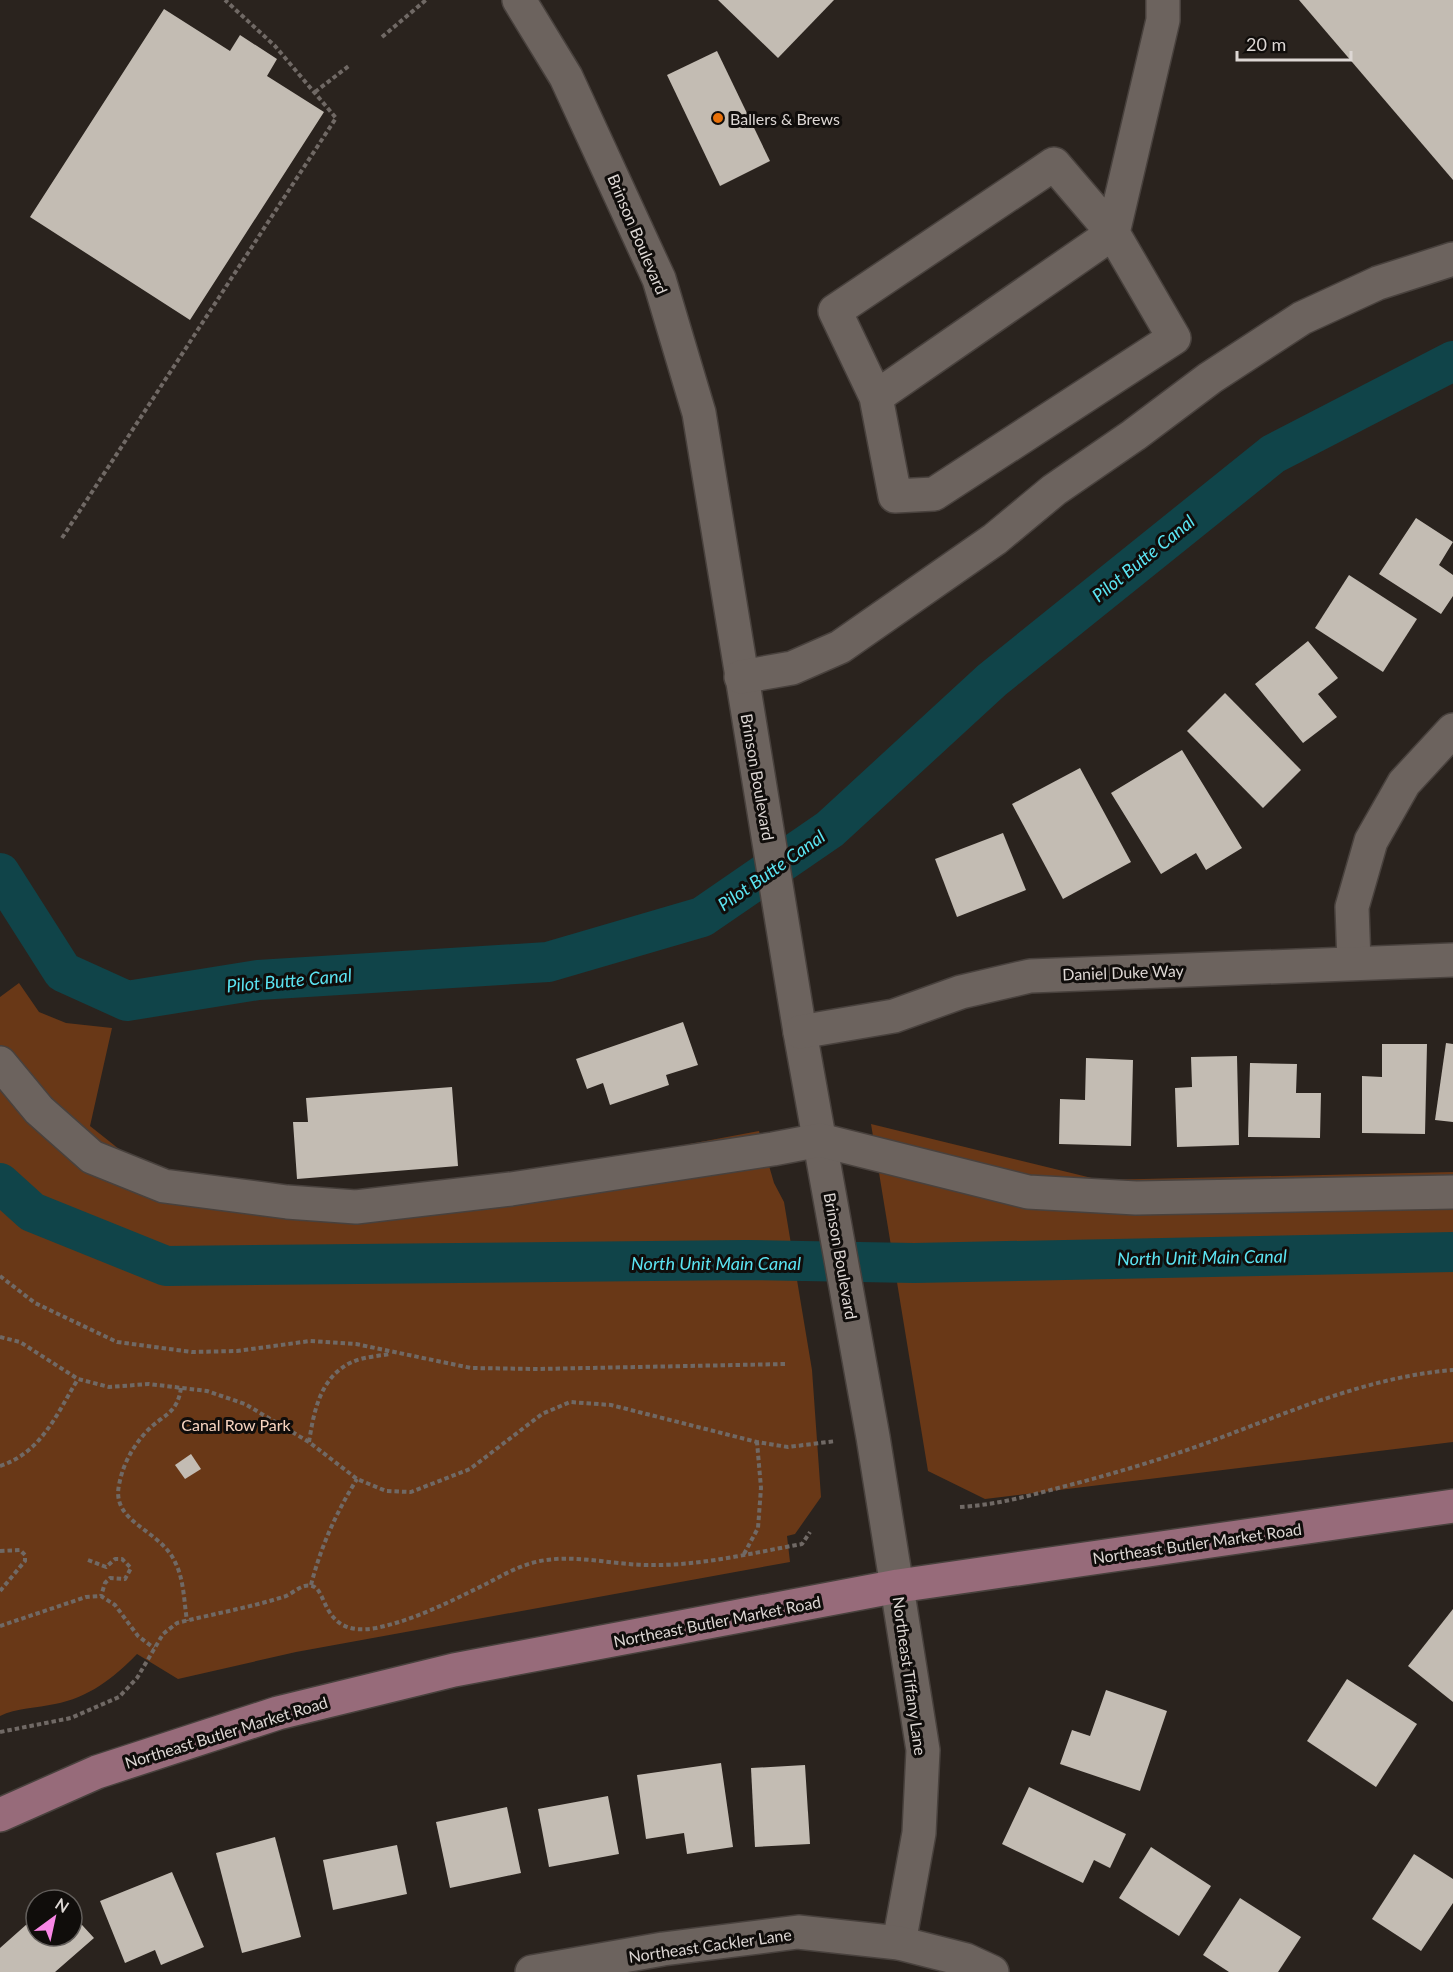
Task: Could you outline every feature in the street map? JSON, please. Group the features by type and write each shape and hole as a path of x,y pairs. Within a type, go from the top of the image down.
{"main road":[{"name":"Northeast Butler Market Road","path":"0,1815 97,1772 278,1713 454,1671 898,1586 1453,1506"}],"street":[{"name":"Brinson Boulevard","path":"519,0 566,76 659,279 699,413 800,1032 858,1349 898,1586"},
{"path":"876,397 1113,233 1163,10"},
{"path":"1054,164 1113,233 1174,338 934,494 895,496 876,397 835,311 1054,164"},
{"path":"741,677 792,668 840,648 995,539 1054,490 1134,435 1210,378 1302,318 1378,283 1453,259"},
{"path":"1354,963 1353,908 1371,841 1404,783 1453,730"},
{"name":"Daniel Duke Way","path":"800,1032 894,1016 961,992 1030,976 1453,960"},
{"path":"0,1063 39,1110 92,1157 164,1186 287,1202 356,1207 499,1190 820,1140 1028,1192 1136,1198 1453,1192"},
{"name":"Northeast Tiffany Lane","path":"898,1586 923,1750 919,1833 899,1943"},
{"name":"Northeast Cackler Lane","path":"532,1972 663,1949 798,1932 899,1943 966,1960 992,1972"}],"path":[{"path":"62,538 336,118 275,46 225,0"},
{"path":"382,37 426,0"},
{"path":"315,92 350,65"},
{"path":"0,1276 35,1303 117,1342 192,1352 237,1352 310,1341 356,1344 471,1368 538,1369 786,1364"},
{"path":"0,1337 20,1342 78,1379 109,1387 149,1384 207,1391 245,1404 309,1442 357,1479 386,1491 411,1492 470,1469 542,1414 570,1402 611,1405 757,1442 788,1447 873,1437"},
{"path":"309,1442 314,1408 328,1380 352,1362 393,1353"},
{"path":"960,1507 992,1505 1089,1480 1198,1446 1337,1394 1428,1372 1453,1370"},
{"path":"0,1466 10,1463 37,1445 78,1379"},
{"path":"181,1388 175,1409 136,1443 125,1463 118,1488 119,1503 125,1516 152,1533 176,1562 187,1621"},
{"path":"744,1554 758,1528 761,1488 757,1442"},
{"path":"311,1585 320,1550 334,1516 357,1479"},
{"path":"0,1732 71,1718 119,1697 137,1678 163,1634 177,1623 285,1597 302,1587 311,1585 318,1589 332,1618 344,1625 357,1629 375,1628 418,1616 521,1566 542,1561 589,1559 649,1565 705,1562 802,1545 810,1532"},
{"path":"0,1551 20,1550 25,1555 25,1561 0,1591"},
{"path":"88,1560 106,1567 115,1559 122,1559 131,1568 125,1579 110,1578 105,1583 101,1596"},
{"path":"0,1626 86,1597 101,1596 115,1605 138,1636 154,1648"}],"green space":[{"name":"Canal Row Park","path":"19,983 39,1012 66,1023 112,1028 90,1126 124,1153 166,1175 353,1197 508,1178 759,1131 774,1183 784,1202 812,1370 821,1497 795,1534 787,1536 790,1562 296,1652 178,1679 137,1654 110,1679 78,1697 0,1716 0,997"},
{"path":"871,1124 1100,1180 1453,1172 1453,1442 985,1499 928,1471"}],"building":[{"path":"718,0 834,0 778,58"},
{"path":"1299,0 1453,0 1453,180"},
{"path":"164,9 230,51 240,35 277,59 267,76 324,112 190,320 30,217"},
{"name":"Ballers & Brews","path":"717,51 770,161 720,186 667,75"},
{"path":"1416,518 1453,542 1439,565 1453,575 1453,596 1441,614 1379,574"},
{"path":"1349,575 1417,619 1383,672 1315,628"},
{"path":"1308,641 1338,678 1318,694 1337,717 1303,743 1255,684"},
{"path":"1225,693 1301,770 1263,808 1187,731"},
{"path":"1182,750 1242,848 1206,870 1196,853 1161,874 1111,793"},
{"path":"1080,768 1131,862 1063,899 1012,804"},
{"path":"1003,833 1026,890 957,917 935,859"},
{"path":"683,1022 698,1065 666,1075 669,1085 610,1105 603,1083 587,1089 576,1059"},
{"path":"1446,1043 1453,1044 1453,1122 1435,1120"},
{"path":"1382,1044 1427,1044 1425,1134 1362,1133 1362,1076 1382,1077"},
{"path":"1237,1056 1239,1145 1177,1147 1175,1088 1192,1087 1191,1057"},
{"path":"1086,1058 1133,1060 1131,1146 1059,1144 1060,1099 1085,1100"},
{"path":"1250,1063 1297,1064 1296,1093 1321,1093 1320,1138 1248,1137"},
{"path":"452,1087 458,1166 297,1179 293,1122 308,1122 306,1098"},
{"path":"191,1454 201,1469 185,1479 175,1465"},
{"path":"1453,1609 1453,1702 1408,1666"},
{"path":"1347,1679 1417,1724 1376,1787 1307,1741"},
{"path":"1106,1690 1167,1711 1140,1791 1060,1764 1072,1730 1090,1736"},
{"path":"721,1763 733,1847 687,1854 684,1833 646,1839 637,1775"},
{"path":"805,1765 810,1844 755,1847 751,1768"},
{"path":"1029,1787 1126,1834 1110,1868 1094,1860 1083,1883 1002,1844"},
{"path":"608,1796 619,1854 549,1867 538,1809"},
{"path":"507,1807 521,1873 450,1888 436,1822"},
{"path":"275,1837 301,1937 242,1953 216,1853"},
{"path":"397,1845 407,1894 333,1910 323,1860"},
{"path":"1151,1847 1211,1886 1179,1936 1119,1898"},
{"path":"1414,1854 1453,1879 1453,1903 1421,1951 1372,1919"},
{"path":"172,1872 204,1947 161,1965 155,1950 125,1963 100,1901"},
{"path":"1240,1898 1301,1937 1278,1972 1229,1972 1203,1955"},
{"path":"24,1927 24,1948 83,1948 55,1972 0,1972 0,1948"},
{"path":"84,1927 94,1938 84,1947"}],"waterway":[{"name":"Pilot Butte Canal","path":"0,873 63,972 127,1001 258,980 548,962 702,917 830,829 992,680 1273,454 1453,361"},
{"name":"North Unit Main Canal","path":"0,1183 32,1212 166,1266 746,1260 914,1263 1453,1252"}],"place":[{"name":"Ballers & Brews","path":"718,118"}]}
